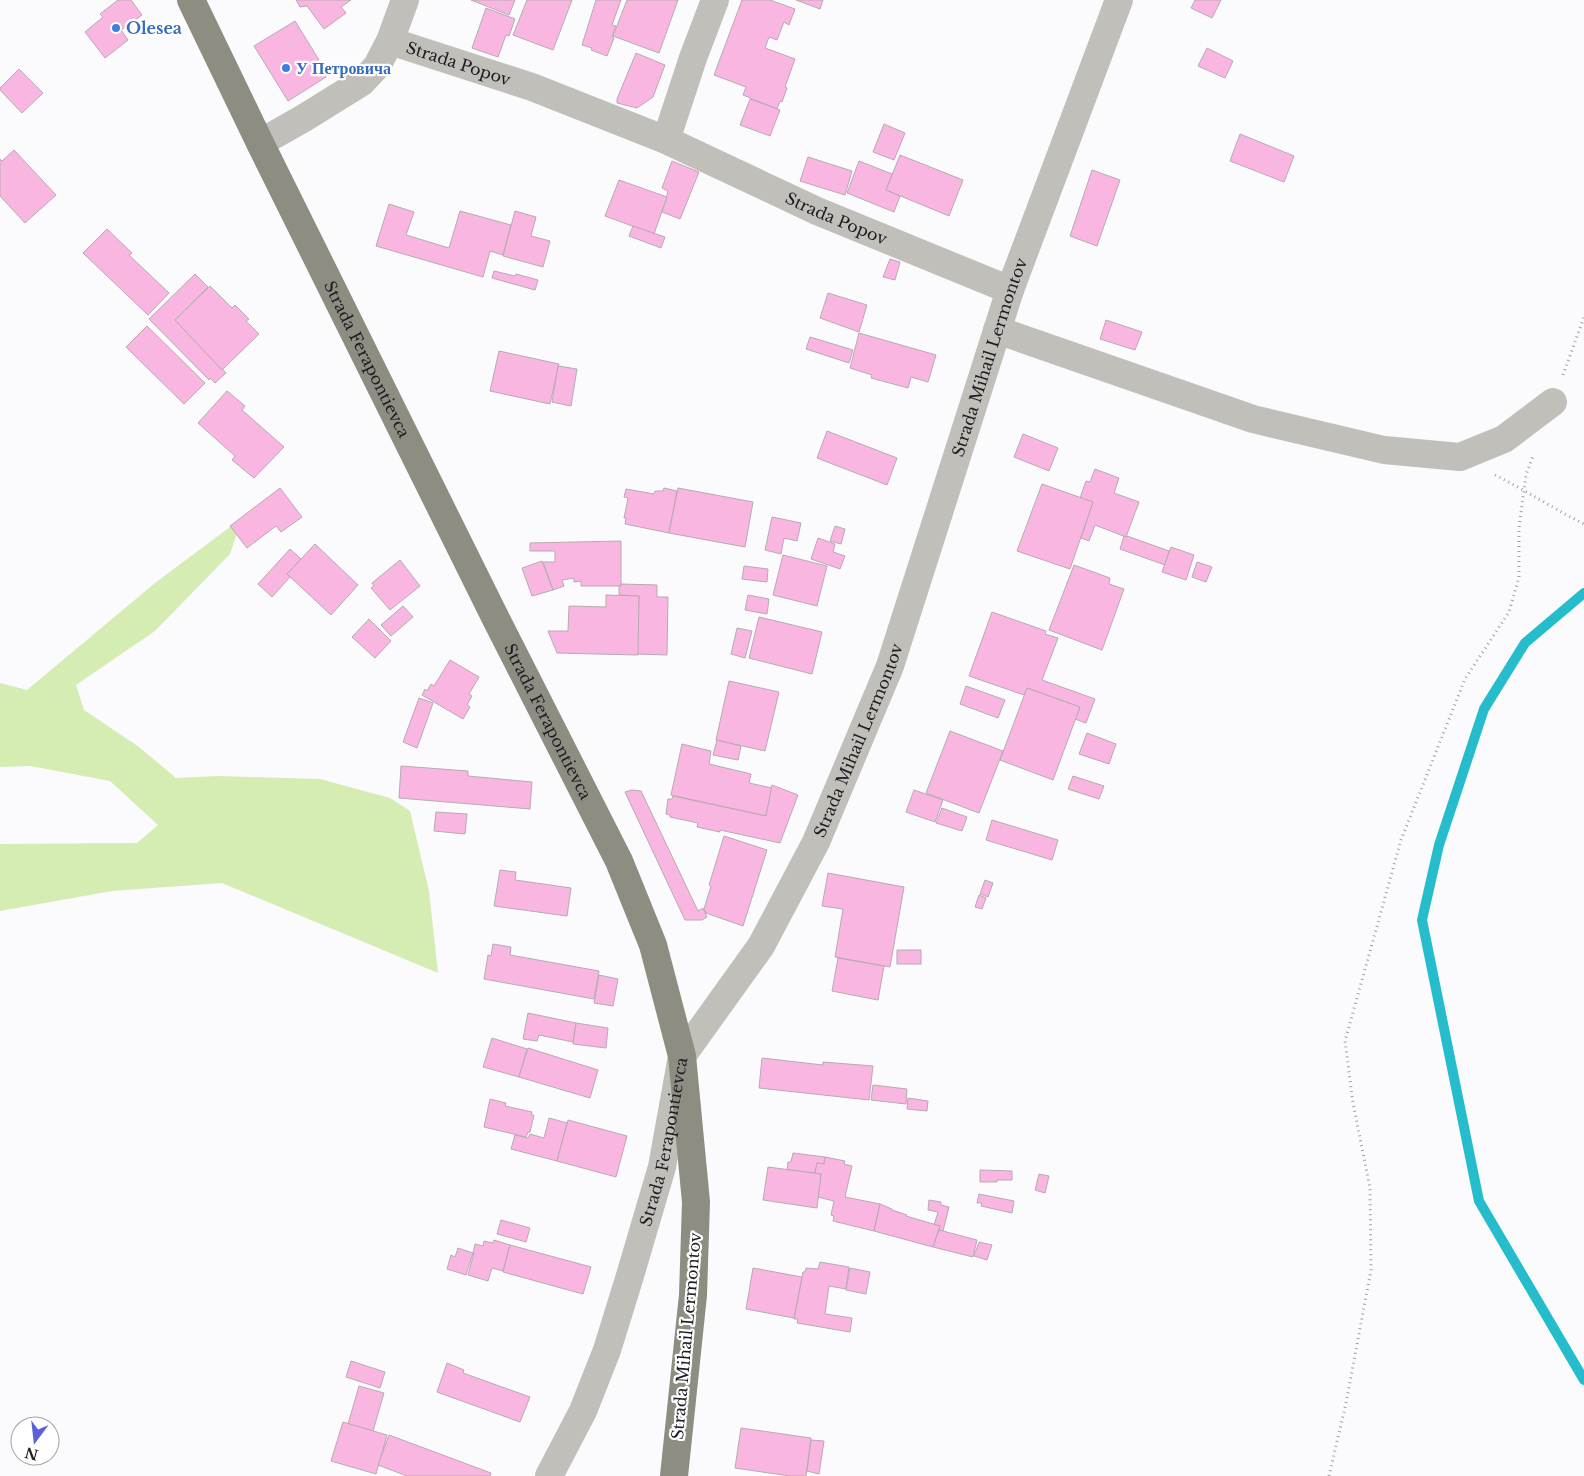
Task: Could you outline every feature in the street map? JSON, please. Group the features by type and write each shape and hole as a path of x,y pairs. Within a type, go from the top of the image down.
{"main road":[{"name":"Strada Ferapontievca","path":"191,0 500,628 619,862 652,945 682,1056"},
{"name":"Strada Mihail Lermontov","path":"674,1476 693,1295 696,1202 682,1056"}],"street":[{"path":"260,143 362,82 377,66 390,42 405,0"},
{"path":"666,140 693,58 715,0"},
{"name":"Strada Mihail Lermontov","path":"682,1056 761,946 816,842 890,666 1010,290 1119,0"},
{"name":"Strada Popov","path":"390,42 532,88 666,140 816,212 1010,290"},
{"path":"997,330 1253,419 1384,450 1460,457 1504,439 1553,402"},
{"name":"Strada Ferapontievca","path":"549,1476 583,1411 607,1350 662,1167 682,1056"}],"path":[{"path":"1553,402 1584,317"},
{"path":"1329,1476 1346,1403 1371,1270 1370,1188 1353,1103 1345,1041 1401,840 1465,679 1509,612 1519,576 1519,528 1526,475 1536,448"},
{"path":"1460,457 1584,524"}],"green space":[{"path":"242,518 230,554 155,631 76,685 84,710 139,747 176,778 217,776 320,779 390,798 410,811 429,891 438,973 222,883 112,891 0,911 0,844 137,843 158,825 110,781 30,766 0,767 0,683 27,690 155,583"}],"building":[{"path":"118,0 131,0 142,15 121,30 128,40 105,58 85,32 103,17 100,14"},
{"path":"296,0 351,0 341,7 346,13 324,29 307,6 300,7"},
{"path":"471,0 515,0 509,15"},
{"path":"527,0 572,0 553,50 513,35"},
{"path":"596,0 621,0 612,25 616,26 612,37 614,38 607,56 582,45"},
{"path":"627,0 678,0 659,53 613,36"},
{"path":"742,0 770,0 795,9 789,25 784,22 777,40 769,37 765,48 795,59 782,102 780,101 777,109 743,95 746,87 714,75"},
{"path":"796,0 823,0 820,9"},
{"path":"1195,0 1221,0 1212,18 1191,8"},
{"path":"486,8 515,19 509,36 506,35 498,57 472,48"},
{"path":"295,21 319,60 317,62 326,77 288,101 254,46"},
{"path":"1207,48 1233,61 1225,78 1198,66"},
{"path":"636,53 665,65 653,97 637,108 617,103"},
{"path":"19,69 43,93 22,113 0,90"},
{"path":"750,99 780,110 770,136 740,125"},
{"path":"884,124 905,133 894,160 873,152"},
{"path":"1240,134 1294,156 1284,182 1230,161"},
{"path":"14,150 56,195 25,223 0,196 0,159 2,161"},
{"path":"900,155 963,180 949,216 886,190"},
{"path":"808,157 852,171 845,195 800,181"},
{"path":"672,161 699,172 680,219 662,212 668,191 662,188"},
{"path":"859,161 892,174 886,190 900,196 894,212 847,193"},
{"path":"1092,170 1120,180 1097,246 1070,236"},
{"path":"619,180 667,197 654,234 605,216"},
{"path":"389,204 414,212 406,235 449,248 460,211 511,225 503,255 490,251 483,277 376,246"},
{"path":"515,211 536,217 531,236 550,241 543,267 503,256"},
{"path":"633,226 665,237 661,248 629,236"},
{"path":"107,229 132,253 129,255 169,293 148,315 83,253"},
{"path":"890,259 900,262 895,280 883,277"},
{"path":"494,271 538,280 535,290 492,278"},
{"path":"195,274 208,287 175,320 226,373 215,383 210,378 209,380 149,319"},
{"path":"210,286 232,308 235,305 249,319 246,321 259,334 222,370 175,320"},
{"path":"828,293 867,305 859,332 820,318"},
{"path":"1106,320 1142,332 1135,350 1100,339"},
{"path":"147,326 205,383 184,404 126,347"},
{"path":"859,333 936,355 928,382 911,377 908,388 871,378 872,375 850,368"},
{"path":"810,337 853,350 849,363 806,349"},
{"path":"499,351 559,364 550,404 490,391"},
{"path":"558,366 577,369 571,406 552,402"},
{"path":"227,391 245,406 242,410 284,447 254,478 232,460 235,456 198,423"},
{"path":"827,431 897,458 887,485 817,458"},
{"path":"1023,434 1058,448 1049,471 1014,457"},
{"path":"1095,469 1119,478 1114,493 1139,502 1126,537 1095,525 1089,541 1081,538 1093,502 1080,498 1086,481 1090,482"},
{"path":"1042,484 1093,502 1070,569 1017,551"},
{"path":"280,488 302,517 281,532 276,526 247,548 230,526"},
{"path":"664,488 677,491 669,533 625,524 626,518 624,518 628,498 624,497 626,489 654,494 655,491 663,491"},
{"path":"678,488 753,502 745,547 669,533"},
{"path":"772,517 801,523 797,541 784,538 781,554 765,550"},
{"path":"835,526 845,529 841,544 830,541"},
{"path":"1124,536 1169,551 1165,565 1120,549"},
{"path":"818,538 835,544 833,552 845,556 840,569 811,559"},
{"path":"621,541 621,586 581,586 581,581 574,582 574,578 562,580 564,586 553,590 543,562 555,562 555,551 530,551 530,543"},
{"path":"315,544 358,585 331,615 287,574"},
{"path":"1171,547 1194,555 1186,580 1162,572"},
{"path":"290,549 301,559 287,574 290,577 272,597 258,584"},
{"path":"783,555 827,566 817,606 773,595"},
{"path":"400,560 420,586 390,610 371,588 374,586 372,583"},
{"path":"542,561 553,590 532,596 522,568"},
{"path":"1197,562 1212,567 1206,582 1192,577"},
{"path":"1074,565 1110,578 1109,584 1124,589 1102,650 1049,630"},
{"path":"744,566 768,569 767,582 742,579"},
{"path":"621,584 657,585 657,597 668,597 667,655 637,654 639,596 619,595 619,586"},
{"path":"606,595 639,596 638,655 557,653 548,631 568,631 569,606 606,607"},
{"path":"748,595 769,599 767,614 745,610"},
{"path":"403,606 413,617 391,636 381,625"},
{"path":"992,612 1046,631 1045,634 1058,638 1042,680 1095,699 1086,723 1075,719 1080,707 1027,688 1024,695 969,676"},
{"path":"759,617 822,632 812,674 749,658"},
{"path":"369,619 391,641 375,658 352,637"},
{"path":"737,628 752,631 745,658 731,654"},
{"path":"450,660 479,677 469,694 472,696 467,705 470,707 463,719 422,695 431,684 434,686"},
{"path":"729,681 779,692 765,751 716,740"},
{"path":"966,686 1005,700 998,718 960,704"},
{"path":"1027,688 1080,707 1053,780 1000,760"},
{"path":"419,698 433,703 417,748 403,742"},
{"path":"950,731 1003,751 979,813 926,793"},
{"path":"1087,733 1116,744 1109,764 1079,754"},
{"path":"717,740 741,746 738,760 713,755"},
{"path":"682,744 711,751 709,764 751,774 749,783 772,788 766,816 671,795"},
{"path":"401,766 468,771 468,776 532,782 530,809 399,798"},
{"path":"1073,776 1104,786 1099,799 1068,789"},
{"path":"772,785 798,795 780,843 697,827 698,823 670,817 670,815 666,814 668,799 672,799 673,796 766,816"},
{"path":"632,790 641,791 698,911 703,908 707,917 702,920 685,920 625,792"},
{"path":"914,790 943,800 935,822 906,812"},
{"path":"942,808 967,817 962,831 936,823"},
{"path":"436,812 467,814 465,834 434,831"},
{"path":"992,820 1058,840 1052,860 986,840"},
{"path":"724,836 767,850 743,926 706,913 704,909 711,886 709,885"},
{"path":"500,870 516,872 515,880 571,888 567,916 494,906"},
{"path":"828,873 904,887 890,967 835,957 843,909 822,906"},
{"path":"985,880 993,883 988,897 980,894"},
{"path":"979,895 986,898 982,909 975,907"},
{"path":"493,944 511,947 510,955 599,971 594,999 484,979 488,955 491,956"},
{"path":"897,950 921,950 921,964 897,964"},
{"path":"838,958 884,966 878,1000 832,991"},
{"path":"599,975 618,979 613,1006 594,1003"},
{"path":"528,1013 576,1023 573,1042 539,1035 537,1041 523,1039"},
{"path":"576,1023 608,1028 606,1048 573,1044"},
{"path":"492,1038 527,1049 519,1077 483,1067"},
{"path":"528,1048 598,1070 590,1098 519,1077"},
{"path":"762,1058 823,1065 823,1062 873,1066 869,1100 759,1088"},
{"path":"873,1085 907,1089 906,1104 871,1100"},
{"path":"908,1098 928,1101 927,1111 907,1109"},
{"path":"490,1099 506,1103 505,1106 532,1112 531,1115 534,1115 530,1132 528,1132 526,1137 484,1127"},
{"path":"549,1118 567,1123 557,1161 511,1149 515,1135 528,1138 530,1134 544,1138"},
{"path":"568,1120 627,1136 616,1177 557,1161"},
{"path":"793,1153 825,1157 824,1164 817,1163 815,1173 787,1170 788,1162 791,1162"},
{"path":"825,1157 845,1161 844,1164 852,1166 845,1197 880,1204 874,1231 833,1221 834,1216 831,1215 834,1201 818,1197 821,1174 815,1173 817,1163 824,1164"},
{"path":"768,1167 821,1174 817,1208 763,1200"},
{"path":"980,1170 1012,1171 1012,1180 980,1182"},
{"path":"1039,1174 1049,1176 1045,1193 1035,1190"},
{"path":"979,1194 1014,1201 1012,1213 981,1206 982,1203 977,1203"},
{"path":"929,1200 941,1202 941,1205 949,1207 943,1231 939,1230 940,1226 934,1225 938,1212 928,1210"},
{"path":"880,1204 906,1216 940,1226 933,1247 874,1231"},
{"path":"501,1220 530,1228 526,1242 497,1234"},
{"path":"939,1230 977,1240 973,1257 933,1247"},
{"path":"494,1240 510,1245 503,1271 492,1268 488,1281 468,1275 475,1244 483,1246 484,1241 493,1243"},
{"path":"979,1242 992,1245 987,1260 974,1256"},
{"path":"510,1245 591,1267 583,1294 503,1272"},
{"path":"458,1248 473,1253 466,1275 447,1269 451,1255 455,1257"},
{"path":"820,1262 849,1267 846,1289 829,1286 825,1314 852,1318 850,1332 797,1323 798,1319 794,1319 803,1272 805,1272 806,1268 818,1269"},
{"path":"753,1268 802,1277 794,1318 746,1309"},
{"path":"850,1268 870,1272 866,1294 846,1290"},
{"path":"351,1361 385,1372 380,1388 346,1377"},
{"path":"447,1363 464,1370 463,1373 530,1397 520,1422 437,1392"},
{"path":"359,1386 384,1393 373,1431 348,1424"},
{"path":"343,1422 387,1435 376,1474 331,1461"},
{"path":"741,1428 811,1438 806,1476 790,1476 735,1468"},
{"path":"389,1435 491,1473 490,1476 407,1476 378,1465"},
{"path":"811,1440 824,1441 819,1474 807,1471"}],"waterway":[{"path":"1584,593 1525,643 1484,709 1439,845 1422,920 1479,1201 1584,1380"}],"place":[{"name":"Olesea","path":"116,28"},
{"name":"У Петровича","path":"286,68"}]}
